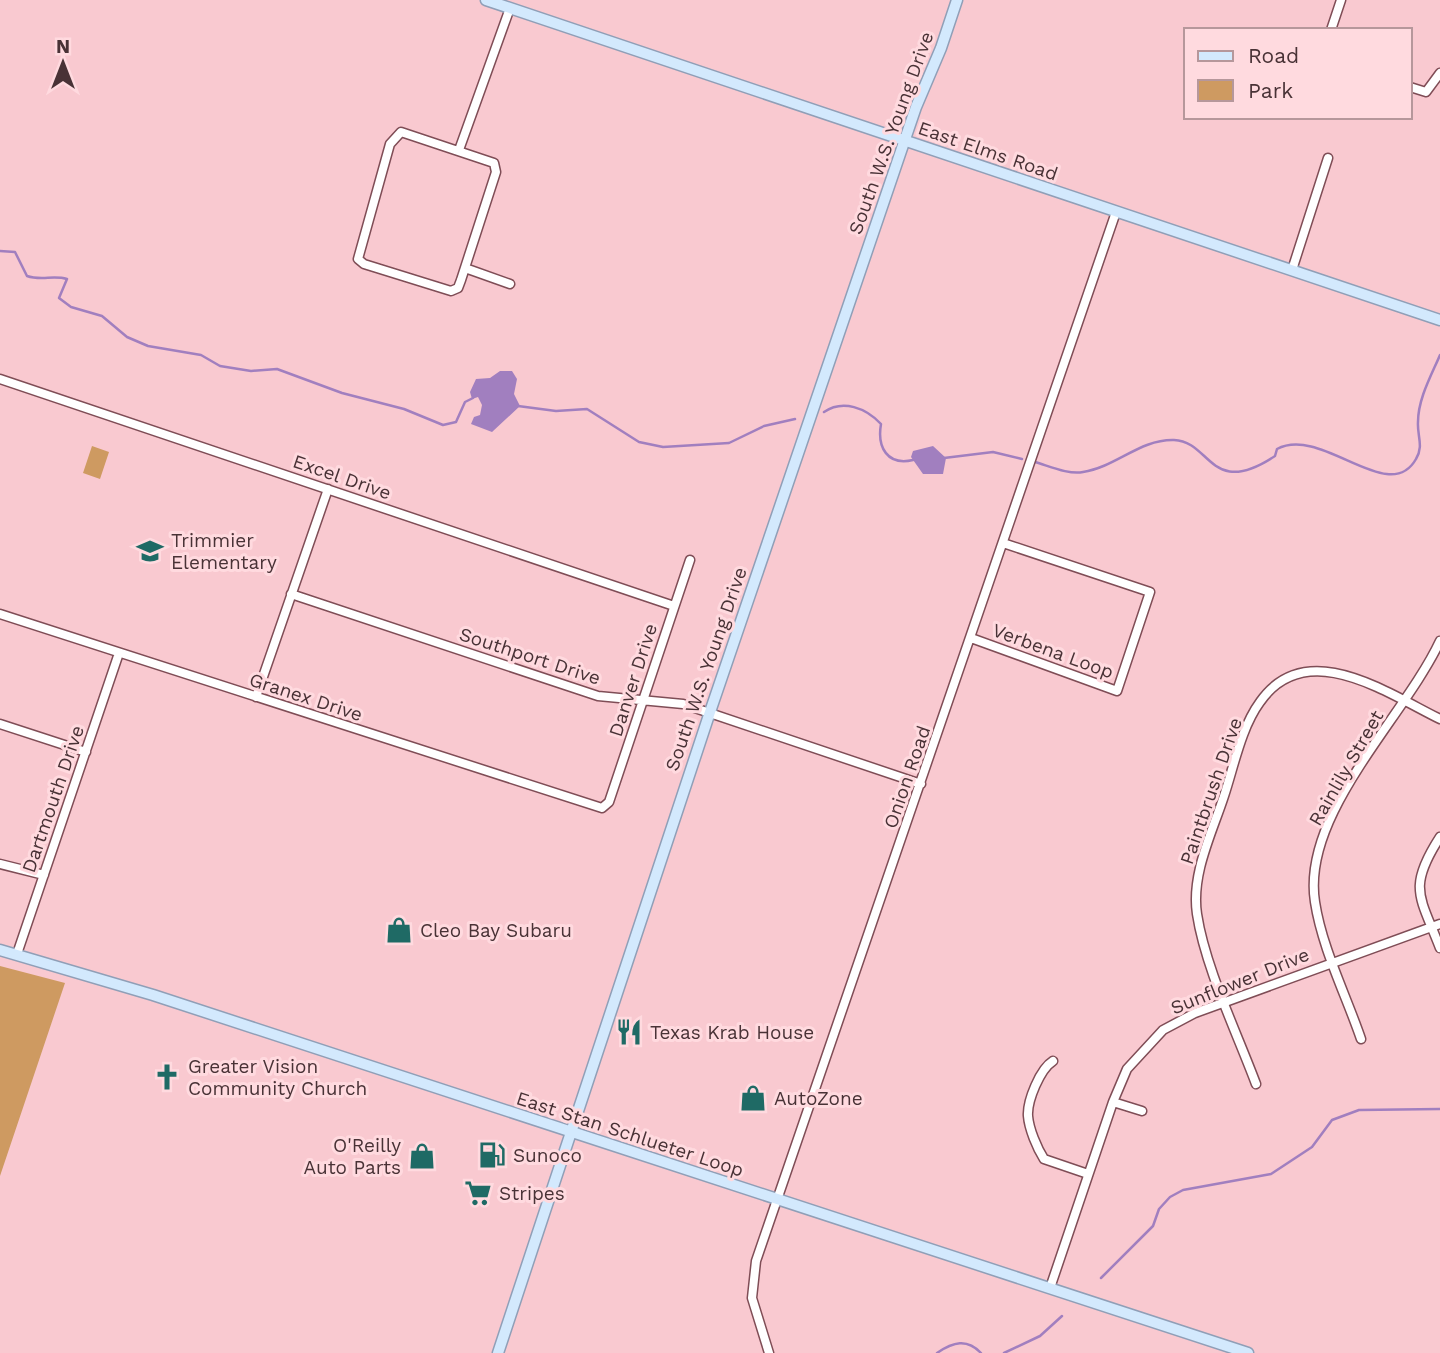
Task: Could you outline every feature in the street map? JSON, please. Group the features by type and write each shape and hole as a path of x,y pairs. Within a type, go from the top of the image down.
{"main road":[{"name":"East Elms Road","path":"486,0 1440,320"},
{"name":"South W.S. Young Drive","path":"498,1353 710,712 904,141 957,0"},
{"name":"East Stan Schlueter Loop","path":"0,950 190,1007 1248,1353"}],"street":[{"path":"1332,28 1341,0"},
{"path":"459,150 510,8"},
{"path":"1412,88 1426,92 1440,73"},
{"path":"401,132 414,134 459,150 486,158 494,163 496,172 458,288 451,291 364,264 358,259 357,252 394,136 401,132"},
{"path":"1292,271 1328,158"},
{"name":"Onion Road","path":"769,1353 756,1317 752,1283 756,1261 1116,212"},
{"path":"465,268 510,284"},
{"name":"Excel Drive","path":"0,379 674,606"},
{"path":"256,697 328,489"},
{"name":"Verbena Loop","path":"971,638 1117,691 1150,592 1003,543"},
{"name":"Danver Drive","path":"602,808 609,802 690,560"},
{"name":"Southport Drive","path":"292,594 598,696 673,702 710,712 921,784"},
{"name":"Granex Drive","path":"0,614 602,808"},
{"name":"Rainlily Street","path":"1361,1039 1315,900 1319,848 1336,807 1440,642"},
{"name":"Dartmouth Drive","path":"17,954 119,653"},
{"name":"Paintbrush Drive","path":"1256,1084 1197,915 1196,884 1243,739 1258,704 1284,679 1311,670 1329,670 1348,676 1440,719"},
{"path":"0,724 86,752"},
{"path":"1440,837 1418,878 1436,925 1440,948"},
{"path":"0,864 44,875"},
{"name":"Sunflower Drive","path":"1050,1288 1112,1102 1127,1069 1149,1042 1179,1020 1436,925"},
{"path":"1053,1061 1044,1068 1028,1119 1044,1159 1088,1174"},
{"path":"1112,1102 1142,1111"}],"green space":[{"path":"92,446 109,452 100,479 83,473"},
{"path":"0,966 65,983 0,1176"}],"shaded area":[{"path":"500,371 512,371 517,379 514,394 520,406 492,432 471,424 474,417 480,415 482,405 478,397 472,399 470,392 476,379 490,378"},
{"path":"933,446 946,458 943,474 923,474 911,457 913,451"}],"waterway":[{"path":"0,251 15,252 27,276 67,279 59,298 71,307 102,316 127,337 148,346 201,355 220,366 251,371 277,369 342,393 404,409 443,425 456,422 465,402 473,398"},
{"path":"1035,462 1077,473 1106,465 1150,444 1174,440 1186,443 1224,470 1237,472 1254,468 1275,456 1277,449 1295,445 1314,447 1372,471 1389,474 1404,471 1418,454 1420,405 1440,355"},
{"path":"518,406 556,411 587,409 639,442 663,447 729,443 764,426 795,419"},
{"path":"824,412 839,406 861,410 881,424 881,440 890,457 896,460 913,460"},
{"path":"944,458 993,452 1022,459"},
{"path":"1101,1278 1153,1226 1159,1209 1170,1197 1183,1190 1271,1174 1312,1147 1332,1120 1359,1110 1440,1109"},
{"path":"1004,1353 1040,1336 1062,1316"},
{"path":"937,1353 960,1343 970,1345 981,1353"}],"place":[{"name":"Trimmier Elementary","path":"150,551"},
{"name":"Cleo Bay Subaru","path":"399,930"},
{"name":"Texas Krab House","path":"629,1032"},
{"name":"Greater Vision Community Church","path":"167,1077"},
{"name":"AutoZone","path":"753,1098"},
{"name":"Sunoco","path":"492,1155"},
{"name":"O'Reilly Auto Parts","path":"422,1156"},
{"name":"Stripes","path":"478,1193"}]}
